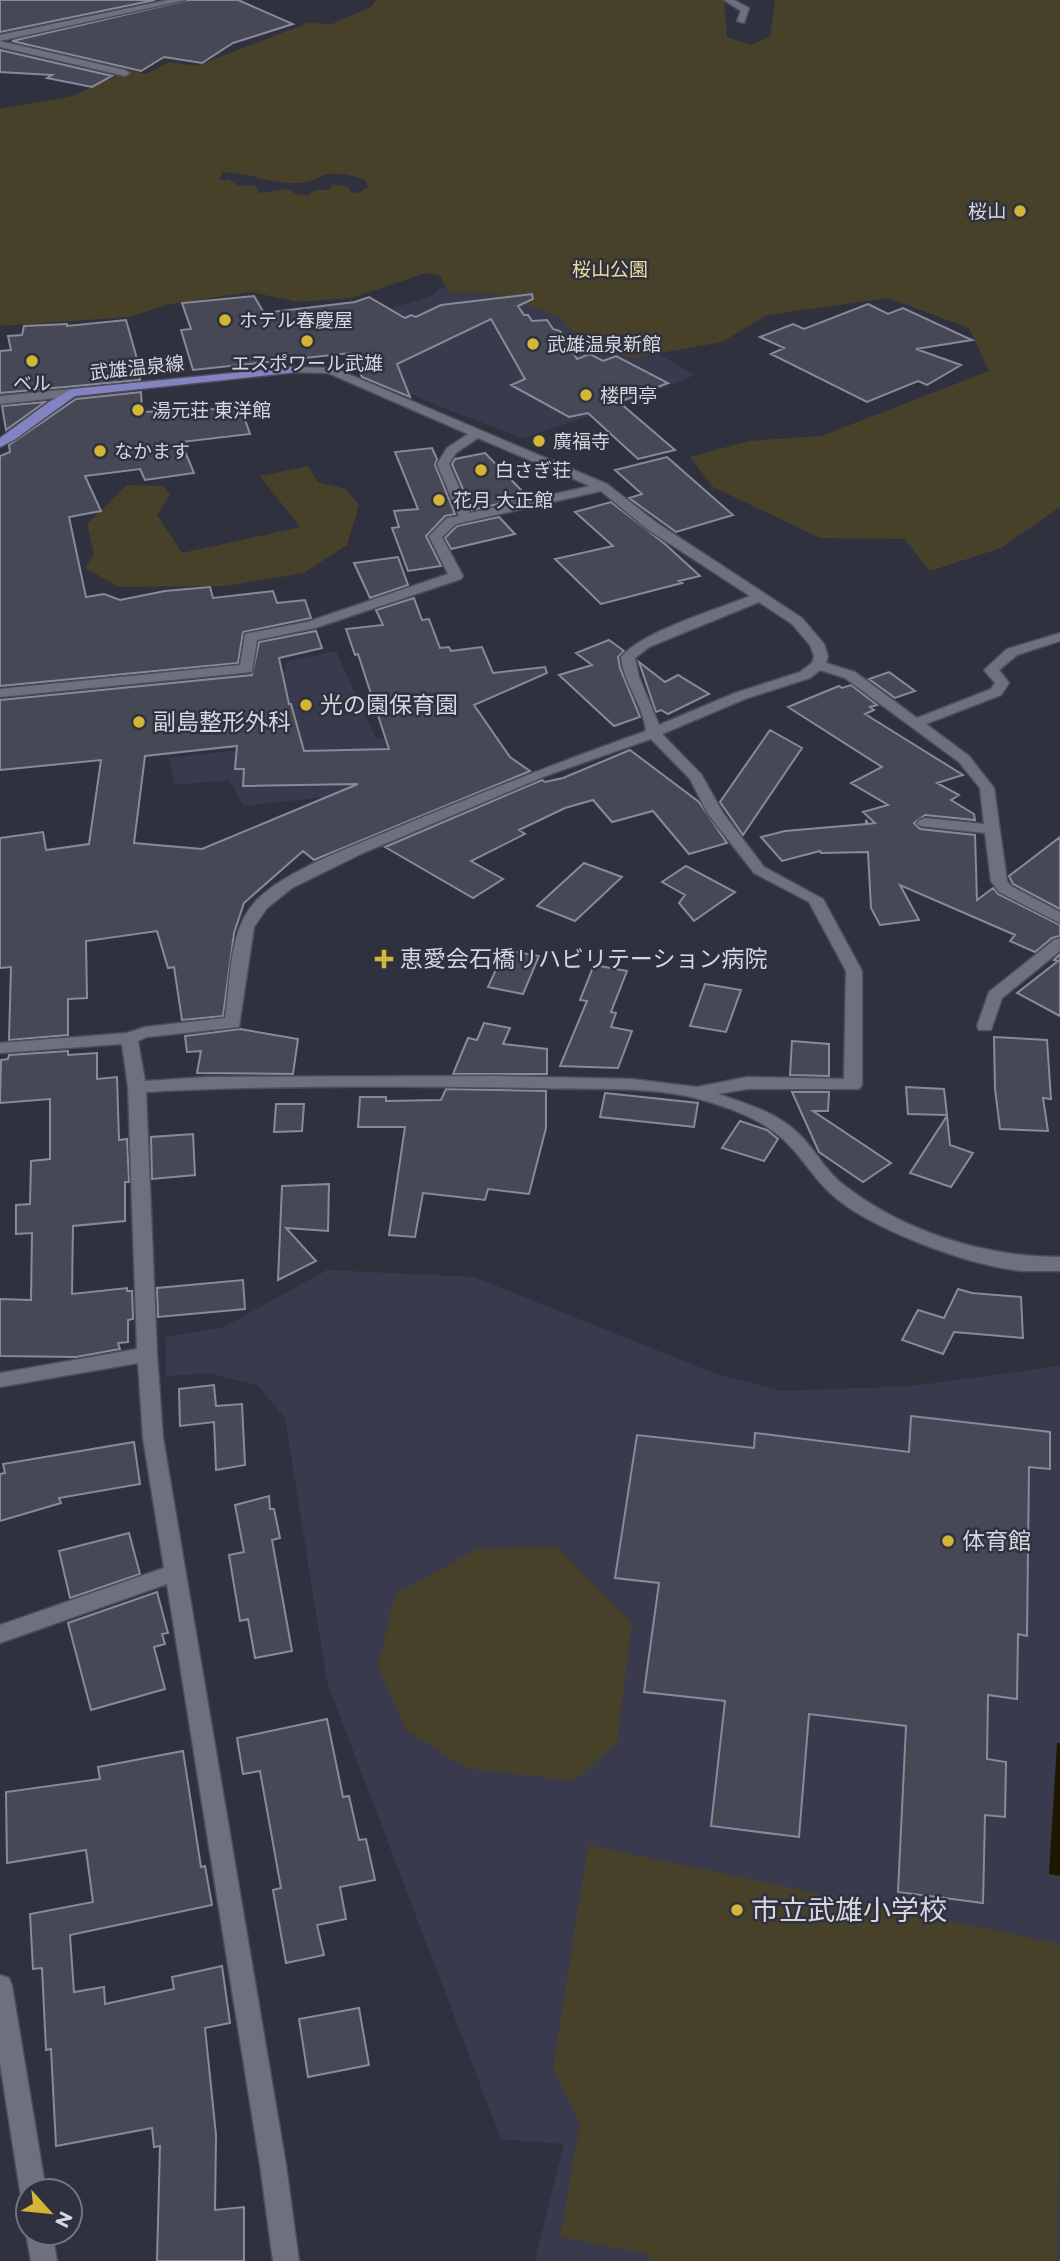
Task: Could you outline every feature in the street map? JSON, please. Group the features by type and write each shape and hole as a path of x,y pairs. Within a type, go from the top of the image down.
{"main road":[{"name":"武雄温泉線","path":"0,443 18,434 48,407 72,393 293,370"}],"street":[{"path":"0,38 181,0"},
{"path":"728,0 746,10 741,20"},
{"path":"0,44 125,73"},
{"path":"0,1048 129,1038 145,1032 233,1023 246,927 261,905 286,885 358,850 543,772 653,733 740,696 805,675 818,665 821,656 817,644 797,621 652,526 603,487 331,370 293,370"},
{"path":"0,400 72,393"},
{"path":"466,518 443,464 451,452 477,433"},
{"path":"0,693 247,669 250,637 310,625 456,576 435,536 452,521 603,487"},
{"path":"695,1092 747,1083 853,1085 854,971 815,899 759,870 716,814 696,777 653,733 653,722 628,670 628,657 644,644 761,596"},
{"path":"916,723 996,692 1002,683 992,670 1012,652 1060,637"},
{"path":"818,665 850,676 964,759 987,788 999,881 1004,889 1060,918"},
{"path":"925,823 992,829"},
{"path":"985,1026 995,996 1060,943"},
{"path":"129,1038 138,1087 147,1354 153,1438 273,2165 286,2261"},
{"path":"138,1087 206,1083 499,1082 632,1085 695,1092 771,1119 795,1140 836,1189 874,1214 969,1253 1021,1264 1060,1264"},
{"path":"0,1380 147,1354"},
{"path":"0,1634 175,1573"},
{"path":"0,1986 31,2177"}],"shaded area":[{"path":"486,284 643,345 695,375 611,409 523,438 448,410 357,371 345,349 379,312 432,296 439,289"},
{"name":"光の園保育園","path":"336,651 376,739 395,736 406,760 334,796 244,806 229,780 175,785 168,758 260,748 246,675 285,671 287,661"},
{"name":"市立武雄小学校","path":"327,1270 474,1277 716,1374 782,1391 912,1386 1060,1366 1060,2261 535,2261 564,2144 501,2139 327,1682 285,1418 258,1386 210,1373 166,1376 166,1337 224,1327"},
{"path":"1057,1743 1060,1743 1060,1876 1049,1874"}],"green space":[{"name":"桜山公園","path":"376,0 724,0 727,37 750,45 770,37 775,0 1060,0 1060,507 1001,548 930,571 904,539 820,538 713,487 690,457 749,441 821,436 989,371 969,328 888,298 767,315 722,342 632,358 581,340 560,317 498,294 449,292 440,276 426,273 352,298 298,302 251,292 170,304 130,317 0,326 0,109 73,96 129,70 146,74 170,62 196,66 308,23 332,24 371,7","holes":["222,172 295,183 332,174 344,174 365,180 368,187 358,193 351,192 347,186 333,185 329,190 315,190 308,195 296,194 288,189 259,193 255,186 237,185 229,179 220,180"]},
{"path":"308,466 318,482 346,489 359,505 347,545 304,573 227,586 119,587 85,568 94,554 87,524 127,485 163,486 170,495 157,515 182,553 300,527 260,476"},
{"path":"556,1546 632,1623 617,1743 574,1781 466,1768 406,1730 378,1666 395,1594 477,1549"},
{"path":"588,1845 1060,1944 1058,2261 647,2261 647,2254 560,2237 580,2124 553,2068"}],"building":[{"path":"0,0 155,0 0,32"},
{"path":"188,0 238,0 293,24 233,43 202,63 164,57 141,71 12,41"},
{"path":"0,50 112,76 92,87 47,78 52,75 0,72"},
{"path":"532,294 533,299 518,306 524,315 528,315 532,321 547,320 553,329 560,331 577,359 590,354 603,361 616,356 668,383 619,402 675,450 638,459 588,413 569,417 511,385 525,379 491,319 397,364 410,397 362,377 350,353 193,370 181,330 191,329 182,303 254,296 264,313 355,302 369,297 405,318 411,315 416,317 441,305"},
{"path":"868,304 888,314 903,308 972,340 916,349 961,365 927,385 918,381 867,402 771,354 784,348 760,337 793,324 804,329"},
{"path":"126,320 139,366 140,380 0,393 0,351 11,350 8,336 22,335 24,326 67,326"},
{"path":"141,392 142,412 241,408 250,434 181,442 194,473 145,480 140,469 85,476 101,511 69,517 86,597 104,594 120,600 165,591 210,587 213,598 273,591 277,603 305,600 311,618 243,632 238,663 0,686 0,456 10,452 9,445 76,399"},
{"path":"45,402 6,430 2,406"},
{"path":"432,448 437,459 435,465 455,514 445,516 426,536 441,566 408,571 392,528 399,527 394,511 418,509 395,452"},
{"path":"485,453 528,497 472,510 452,464 455,459"},
{"path":"667,457 733,515 676,532 629,498 642,494 615,470"},
{"path":"611,502 665,544 700,576 601,604 555,559 613,546 575,512"},
{"path":"499,517 515,534 451,549 445,538 457,526"},
{"path":"398,557 408,585 370,598 354,563"},
{"path":"414,598 422,620 429,619 440,648 449,647 451,651 482,647 493,673 545,667 547,673 474,705 510,757 530,771 314,860 303,851 244,903 234,933 223,1016 182,1020 174,967 168,968 157,931 86,941 87,998 68,999 68,1035 9,1040 11,967 0,968 0,838 43,832 46,850 89,844 101,760 0,770 0,700 252,675 259,642 316,631 322,648 279,658 289,704 304,751 389,749 358,654 355,655 346,629 383,625 376,610","holes":["237,746 235,769 244,769 243,786 358,784 202,849 134,843 145,756"]},
{"path":"609,640 624,651 618,657 620,668 640,717 614,726 559,675 592,665 576,653"},
{"path":"639,662 665,682 678,675 709,694 668,714 661,710 656,712"},
{"path":"889,672 915,691 895,698 869,679"},
{"path":"851,685 877,705 870,707 874,710 865,714 963,775 937,783 959,795 951,800 974,814 975,820 925,815 914,823 920,829 975,835 977,900 993,888 998,894 1060,925 1060,936 1052,938 1035,952 1010,941 1015,935 900,885 919,920 880,925 871,908 868,852 820,851 782,861 761,837 785,831 866,824 866,820 868,824 875,823 863,812 888,805 851,783 882,767 788,707 839,686 842,688"},
{"path":"770,730 802,748 743,835 720,802"},
{"path":"630,750 699,802 727,843 689,854 653,811 612,822 593,800 565,808 519,830 525,834 471,861 503,879 473,898 385,847 542,780 545,782 563,778"},
{"path":"1060,837 1060,909 1013,884 1009,876"},
{"path":"584,863 622,877 575,921 537,906"},
{"path":"686,866 735,892 694,921 679,903 685,895 662,882"},
{"path":"505,950 539,956 523,994 488,987"},
{"path":"1060,954 1060,1016 1017,993 1058,961 1054,960"},
{"path":"594,965 627,971 611,1012 616,1013 611,1027 632,1031 618,1068 560,1066 587,1001 580,1000"},
{"path":"705,984 741,990 726,1032 690,1026"},
{"path":"484,1023 510,1028 503,1044 547,1049 547,1074 453,1074 468,1038 477,1040"},
{"path":"240,1029 298,1039 293,1074 197,1073 201,1051 187,1052 185,1036"},
{"path":"994,1037 1047,1040 1051,1099 1043,1098 1048,1131 1000,1129 995,1089"},
{"path":"792,1041 829,1044 829,1076 790,1075"},
{"path":"68,1051 68,1055 97,1053 97,1079 117,1077 119,1140 127,1139 129,1182 125,1182 125,1221 73,1226 72,1294 127,1288 127,1291 132,1291 133,1319 128,1320 128,1342 118,1343 120,1349 76,1357 0,1356 0,1299 31,1300 32,1233 16,1234 16,1205 30,1204 31,1161 50,1159 50,1099 0,1103 1,1060 8,1059 9,1055"},
{"path":"906,1087 944,1089 947,1115 908,1114"},
{"path":"446,1089 546,1091 546,1128 529,1194 488,1189 485,1200 423,1193 415,1237 389,1235 405,1127 358,1127 360,1097 386,1097 386,1101 441,1100"},
{"path":"792,1092 829,1092 828,1111 813,1111 891,1163 863,1182 819,1152"},
{"path":"605,1093 698,1103 694,1127 600,1117"},
{"path":"276,1104 304,1104 302,1131 274,1132"},
{"path":"947,1116 950,1145 973,1153 951,1187 910,1173"},
{"path":"740,1121 767,1130 778,1139 764,1161 722,1148"},
{"path":"193,1134 195,1175 152,1179 151,1137"},
{"path":"329,1184 328,1231 286,1228 316,1261 278,1280 282,1186"},
{"path":"243,1280 245,1309 158,1317 157,1288"},
{"path":"958,1289 972,1293 1021,1297 1023,1338 954,1332 943,1354 902,1340 918,1310 944,1318"},
{"path":"214,1385 216,1406 242,1404 245,1465 216,1470 214,1422 180,1426 179,1389"},
{"path":"911,1416 1050,1432 1050,1469 1029,1467 1027,1636 1018,1634 1017,1699 988,1695 987,1759 1006,1762 1005,1817 985,1815 983,1903 898,1892 906,1726 809,1714 799,1837 711,1826 725,1701 644,1692 659,1583 615,1578 637,1435 754,1448 755,1433 909,1452"},
{"path":"134,1442 140,1484 59,1498 61,1503 0,1521 0,1474 5,1473 3,1464"},
{"path":"269,1496 270,1509 274,1509 280,1538 272,1540 292,1651 255,1658 248,1619 240,1621 229,1555 244,1552 235,1505"},
{"path":"129,1533 140,1574 70,1598 59,1551"},
{"path":"157,1592 168,1633 162,1634 165,1644 154,1647 165,1689 91,1710 68,1623"},
{"path":"327,1719 343,1797 349,1796 359,1840 366,1839 375,1880 340,1887 346,1919 317,1925 324,1955 286,1963 273,1890 281,1888 260,1771 243,1774 237,1738"},
{"path":"183,1751 201,1867 205,1866 212,1905 70,1935 74,1992 104,1987 105,2004 174,1989 172,1977 222,1966 230,2023 205,2028 216,2135 215,2210 244,2207 244,2261 157,2261 160,2146 154,2147 152,2128 56,2146 51,2049 46,2050 42,1968 33,1969 30,1914 93,1902 86,1850 7,1863 6,1792 100,1779 98,1767"},
{"path":"359,2008 369,2065 308,2077 299,2019"}],"place":[{"name":"桜山","path":"1020,211"},
{"name":"ホテル春慶屋","path":"225,320"},
{"name":"エスポワール武雄","path":"307,341"},
{"name":"武雄温泉新館","path":"533,344"},
{"name":"ベル","path":"32,361"},
{"name":"楼門亭","path":"586,395"},
{"name":"湯元荘 東洋館","path":"138,410"},
{"name":"廣福寺","path":"539,441"},
{"name":"なかます","path":"100,451"},
{"name":"白さぎ荘","path":"481,470"},
{"name":"花月 大正館","path":"439,500"},
{"name":"光の園保育園","path":"306,705"},
{"name":"副島整形外科","path":"139,722"},
{"name":"恵愛会石橋リハビリテーション病院","path":"384,959"},
{"name":"体育館","path":"948,1541"},
{"name":"市立武雄小学校","path":"737,1910"}]}
